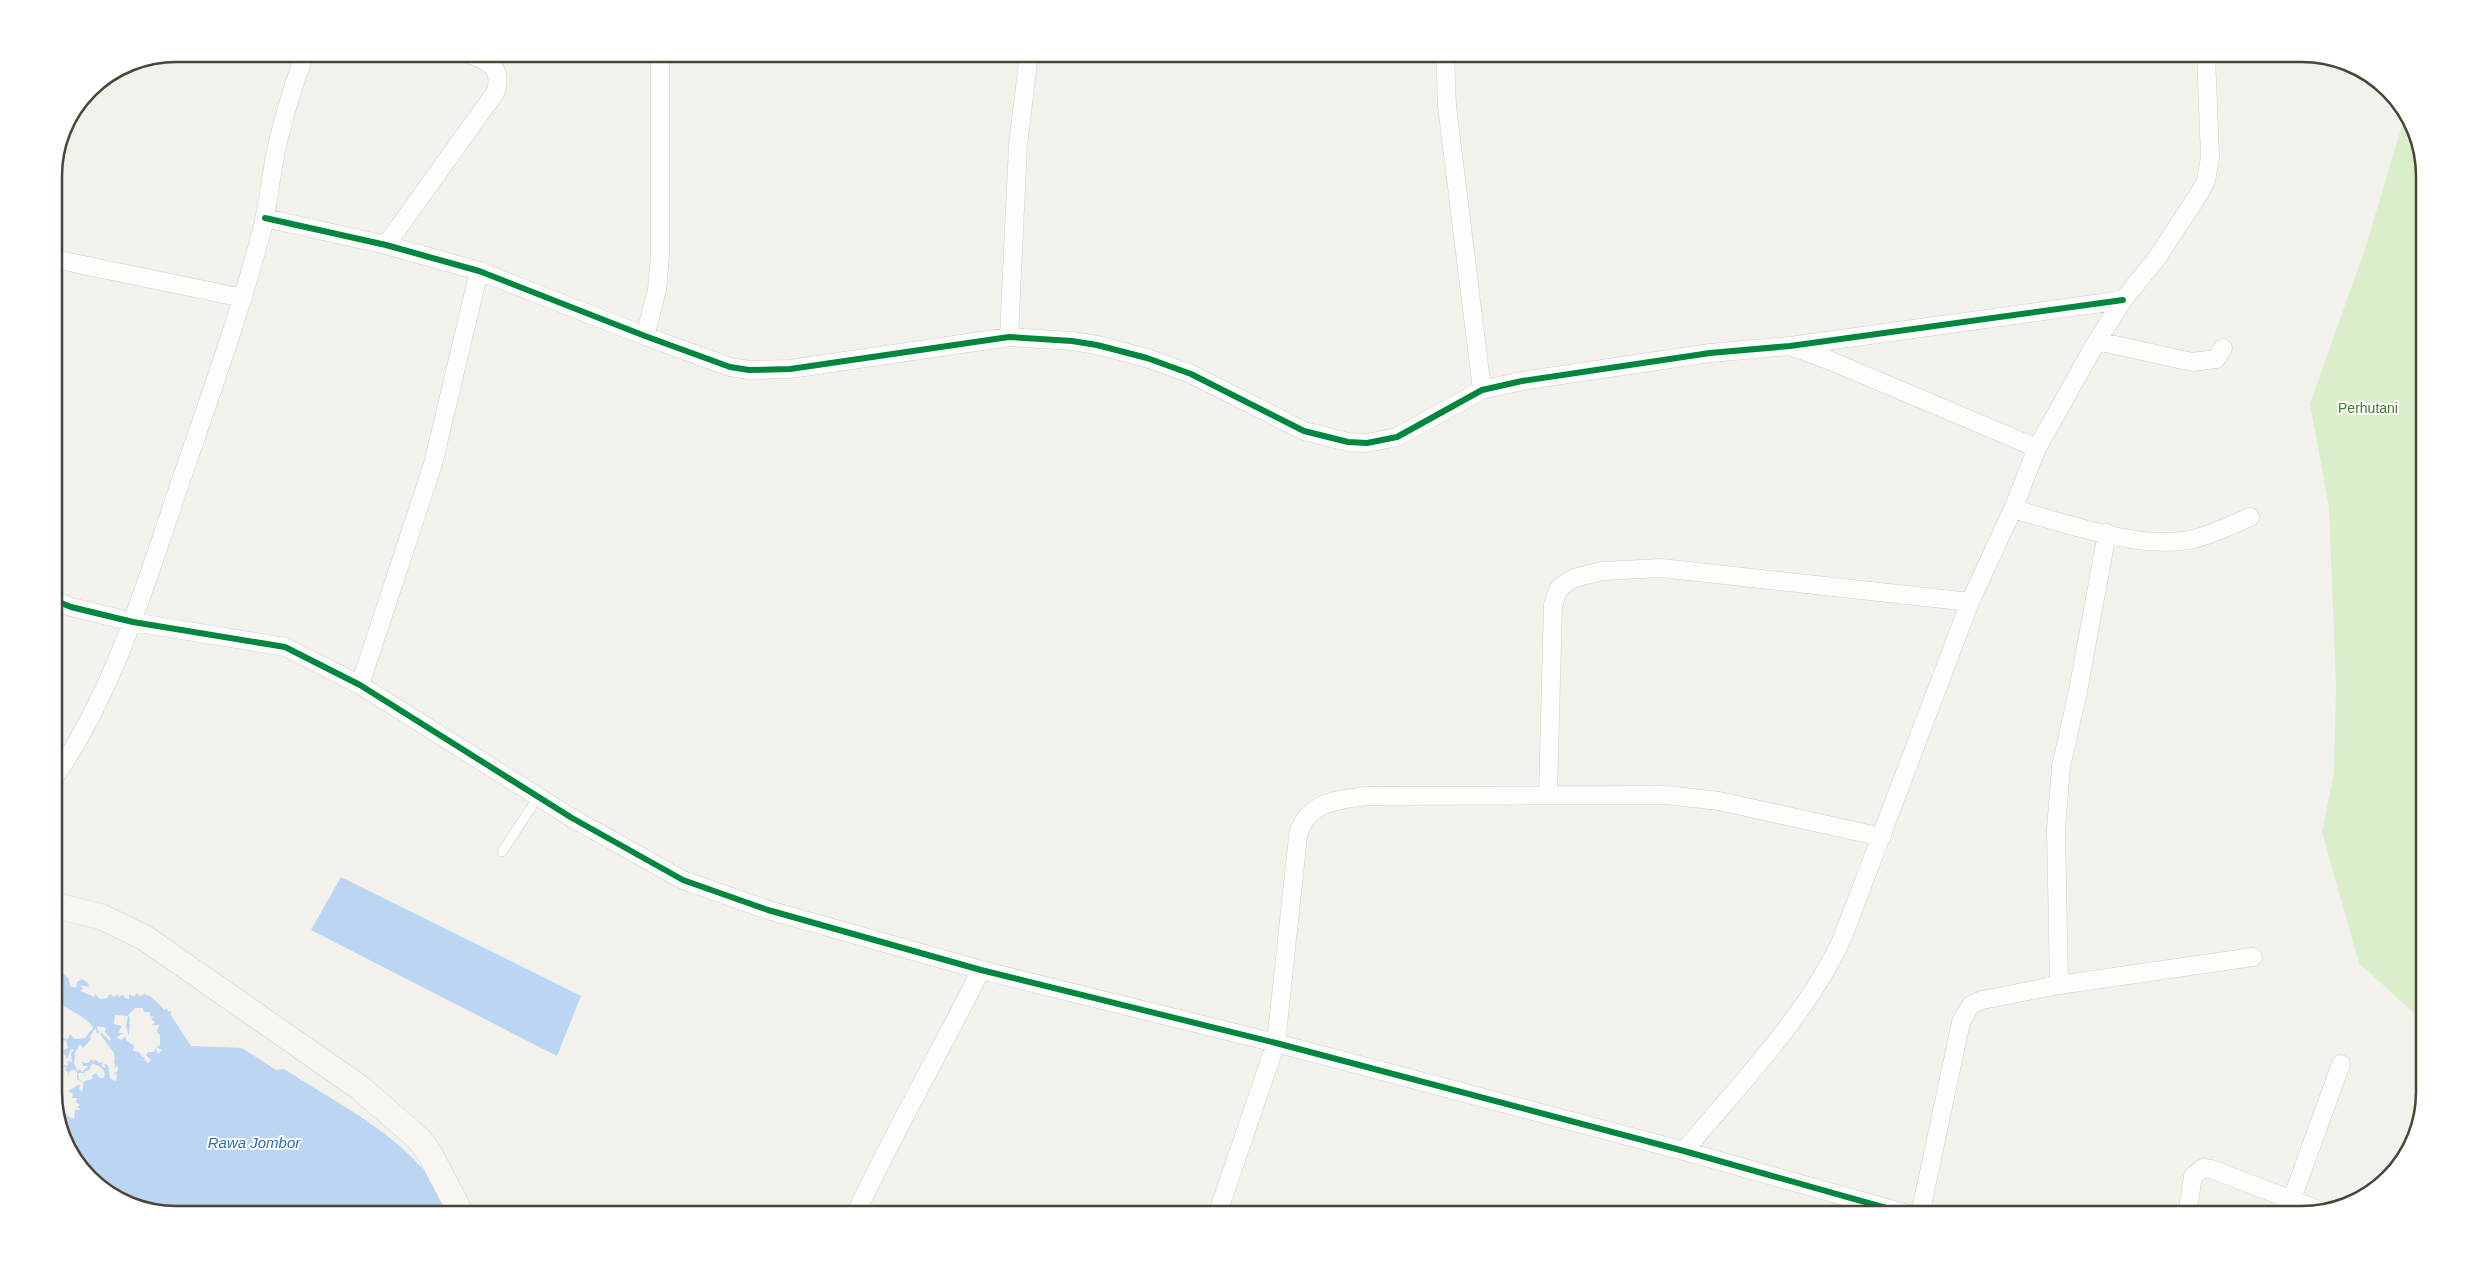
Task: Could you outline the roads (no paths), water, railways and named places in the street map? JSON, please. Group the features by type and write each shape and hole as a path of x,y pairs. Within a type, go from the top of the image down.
{"street":[{"path":"63,765 94,711 133,622 244,298 265,218 276,151 288,99 302,62"},
{"path":"386,245 490,102 497,86 495,62"},
{"path":"645,336 657,290 660,256 660,62"},
{"path":"1009,337 1018,145 1028,62"},
{"path":"1445,62 1448,106 1482,390"},
{"path":"1684,1151 1803,1007 1818,986 1842,939 1970,602 2013,509 2037,448 2097,341 2124,300 2157,258 2206,180 2210,166 2206,62"},
{"path":"265,218 386,245 479,271 645,336 730,366 767,370 1009,337 1097,344 1147,358 1191,374 1304,431 1348,442 1380,442 1397,437 1482,390 1522,380 1710,353 1790,346 2124,300"},
{"path":"63,261 244,298"},
{"path":"360,686 433,464 479,271"},
{"path":"2097,341 2192,362 2216,359 2222,348"},
{"path":"1790,346 1831,361 2037,448"},
{"path":"2013,509 2142,542 2169,543 2194,539 2250,517"},
{"path":"2059,985 2056,829 2061,767 2078,691 2107,533"},
{"path":"1548,794 1553,605 1557,592 1567,582 1602,571 1661,568 1970,602"},
{"path":"63,604 72,608 133,622 285,647 360,686 572,818 683,880 768,910 982,970 1276,1043 1684,1151 1879,1206"},
{"path":"1219,1206 1276,1043 1295,851 1300,827 1309,812 1328,803 1366,796 1666,795 1719,801 1882,837"},
{"path":"63,907 102,917 132,930 359,1087 419,1139 430,1154 457,1206"},
{"path":"1922,1206 1960,1022 1964,1013 1971,1005 1982,1000 2059,985 2253,957"},
{"path":"859,1206 888,1146 982,970"},
{"path":"2292,1199 2341,1064"},
{"path":"2188,1206 2192,1178 2195,1172 2203,1168 2309,1206"}],"lane":[{"path":"502,852 538,797"}],"water":[{"path":"341,877 581,996 557,1056 311,930"},
{"name":"Rawa Jombor","path":"63,974 69,979 70,986 76,988 77,982 82,979 88,983 89,987 80,985 83,989 80,991 94,997 95,994 100,999 107,998 110,994 114,997 118,994 118,997 123,995 129,999 129,994 134,997 137,993 140,997 145,993 145,995 150,996 165,1010 167,1008 168,1012 172,1011 170,1014 191,1046 242,1048 276,1070 284,1069 356,1114 391,1139 426,1173 444,1206 162,1206 147,1203 126,1195 101,1178 91,1168 74,1143 69,1129 65,1112 74,1119 75,1110 81,1110 77,1107 80,1105 76,1102 77,1098 72,1098 73,1094 68,1091 80,1084 79,1089 82,1092 84,1081 93,1079 92,1075 96,1073 99,1078 103,1078 105,1075 102,1068 92,1063 90,1069 84,1072 87,1079 84,1073 78,1073 79,1079 82,1081 81,1084 81,1081 77,1079 77,1072 73,1069 69,1072 68,1077 68,1072 65,1070 67,1067 63,1067 65,1065 68,1066 68,1061 72,1062 71,1054 74,1049 71,1049 67,1059 64,1053 63,1056 63,1051 68,1048 66,1040 63,1041 63,1038 68,1039 70,1034 75,1039 85,1038 93,1028 87,1020 63,1005","holes":["135,1008 143,1008 144,1012 150,1012 150,1016 154,1017 151,1019 155,1022 152,1025 159,1025 157,1032 160,1035 160,1045 156,1047 162,1050 158,1054 156,1048 154,1052 148,1052 146,1055 151,1060 148,1063 139,1052 133,1051 134,1046 126,1040 126,1036 121,1040 117,1037 123,1033 118,1033 122,1026 114,1024 115,1015 128,1016 126,1027 129,1036 130,1018 128,1015","97,1026 106,1028 105,1032 111,1039 110,1041 102,1033 100,1034 114,1053 115,1061 112,1060 114,1061 115,1068 117,1065 118,1070 113,1076 117,1073 116,1081 110,1079 108,1065 104,1064 106,1068 101,1066 103,1062 100,1063 94,1059 94,1062 91,1059 88,1063 82,1061 83,1066 88,1066 82,1072 80,1069 77,1071 75,1064 74,1066 75,1053 80,1044 83,1048 91,1039 89,1038 94,1030 96,1029 97,1033 101,1032 98,1031"]}],"park label":[{"name":"Perhutani","path":"2368,408"}]}
